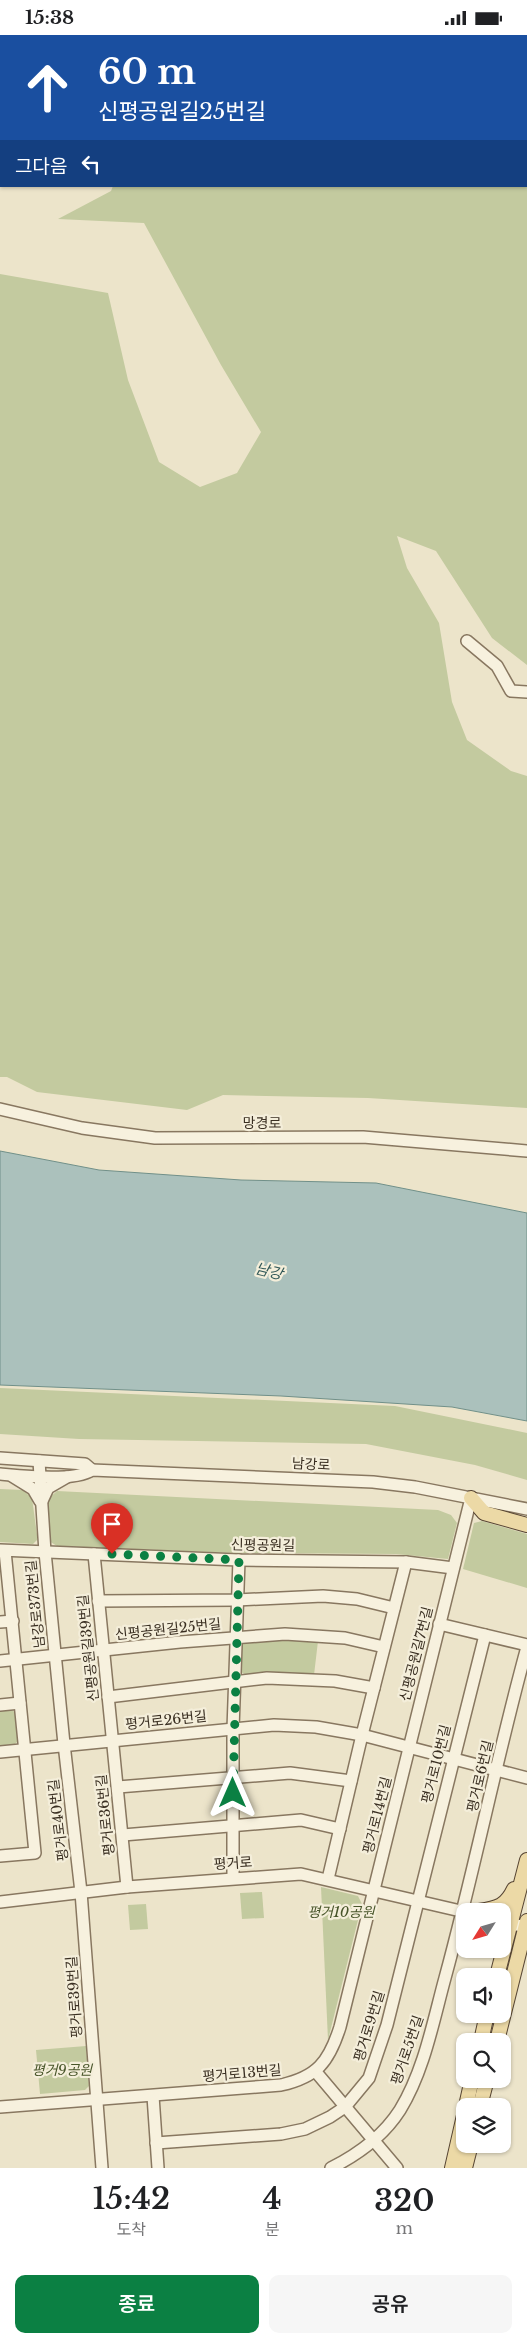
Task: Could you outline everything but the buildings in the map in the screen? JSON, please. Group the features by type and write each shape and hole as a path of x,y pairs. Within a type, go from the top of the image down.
{"main road":[{"path":"471,1498 484,1513 527,1525"},
{"path":"506,1903 526,1862"},
{"path":"511,1908 526,1862"},
{"path":"499,2033 526,1925"},
{"path":"512,1979 527,1962"},
{"path":"462,2167 463,2153"},
{"path":"462,2167 467,2153"}],"street":[{"path":"467,641 497,666 511,691 527,692"},
{"name":"망경로","path":"0,1109 82,1128 155,1138 363,1137 527,1151"},
{"name":"남강로","path":"0,1458 85,1464 92,1470"},
{"name":"남강로373번길","path":"39,1461 45,1552 64,1744"},
{"name":"남강로","path":"6,1475 68,1476 85,1475 92,1470 373,1482 415,1487 527,1509"},
{"path":"6,1475 33,1489 41,1502"},
{"path":"41,1502 48,1488 68,1476"},
{"path":"453,1568 471,1498"},
{"path":"0,1857 35,1853 13,1621 4,1584 3,1551"},
{"name":"신평공원길","path":"3,1551 239,1560 406,1562 453,1568"},
{"name":"신평공원길39번길","path":"94,1553 112,1741"},
{"name":"신평공원길25번길","path":"233,1729 239,1560"},
{"path":"328,1879 406,1562"},
{"name":"신평공원길7번길","path":"409,1747 453,1568"},
{"path":"237,1600 323,1596 357,1599 394,1608"},
{"name":"신평공원길25번길","path":"98,1601 237,1600"},
{"path":"0,1622 13,1621"},
{"path":"439,1624 527,1646"},
{"path":"237,1637 285,1634 308,1635 344,1638 384,1647"},
{"name":"평거로10번길","path":"418,1901 452,1759 485,1635"},
{"name":"신평공원길25번길","path":"0,1661 237,1637"},
{"name":"평거로6번길","path":"466,1903 496,1770 527,1646"},
{"path":"108,1697 236,1681 300,1678 334,1681 374,1688"},
{"path":"0,1705 20,1703"},
{"name":"평거로26번길","path":"0,1752 64,1744 274,1725 316,1727 362,1735 527,1778"},
{"path":"233,1729 233,1878"},
{"name":"평거로36번길","path":"112,1741 127,1887"},
{"name":"평거로40번길","path":"64,1744 81,1892"},
{"name":"평거로14번길","path":"374,1890 409,1747"},
{"path":"118,1787 290,1773 351,1781"},
{"path":"123,1835 233,1824 301,1820 340,1829"},
{"name":"평거로","path":"0,1902 127,1887 233,1878 301,1875 328,1879 456,1910"},
{"path":"374,1890 340,2027 334,2045 316,2073 397,2168"},
{"name":"평거로39번길","path":"81,1892 102,2168"},
{"name":"평거로9번길","path":"156,2143 297,2131 330,2117 345,2107 368,2077 376,2059 387,2025 418,1901"},
{"path":"511,1924 526,1925"},
{"name":"평거로5번길","path":"331,2168 350,2159 373,2140 399,2111 423,2057 456,1940"},
{"name":"평거로13번길","path":"0,2107 281,2085 296,2082 316,2073"},
{"path":"153,2096 158,2168"}],"green space":[{"path":"113,187 527,187 527,665 492,638 436,551 397,536 407,568 439,623 452,702 467,740 511,771 527,776 527,1108 368,1098 223,1095 187,1110 37,1092 7,1077 0,1077 0,274 108,293 128,380 159,462 200,487 237,473 261,432 221,365 144,223 58,219 111,191"},
{"path":"0,1388 395,1406 527,1433 527,1480 475,1465 366,1444 79,1439 0,1434"},
{"path":"0,1489 23,1490 32,1498 37,1535 37,1540 33,1544 0,1542"},
{"path":"57,1491 438,1510 451,1515 457,1523 448,1559 396,1554 238,1553 57,1546 49,1541 47,1500"},
{"path":"482,1521 527,1534 527,1588 463,1569 474,1523"},
{"path":"246,1639 318,1641 314,1675 283,1673 246,1675 241,1672 241,1642"},
{"path":"10,1709 16,1713 19,1740 14,1745 0,1746 0,1710"},
{"name":"평거10공원","path":"321,1887 358,1896 362,1904 328,2040"},
{"path":"262,1892 264,1918 242,1919 240,1893"},
{"path":"146,1904 148,1929 130,1930 128,1905"},
{"name":"평거9공원","path":"86,2046 89,2086 85,2090 40,2094 36,2050"}],"water":[{"name":"남강","path":"0,1151 99,1170 241,1180 376,1183 527,1213 527,1421 452,1407 281,1396 0,1385"}],"route":[{"path":"112,1554 239,1560 233,1729 233,1793"}]}
